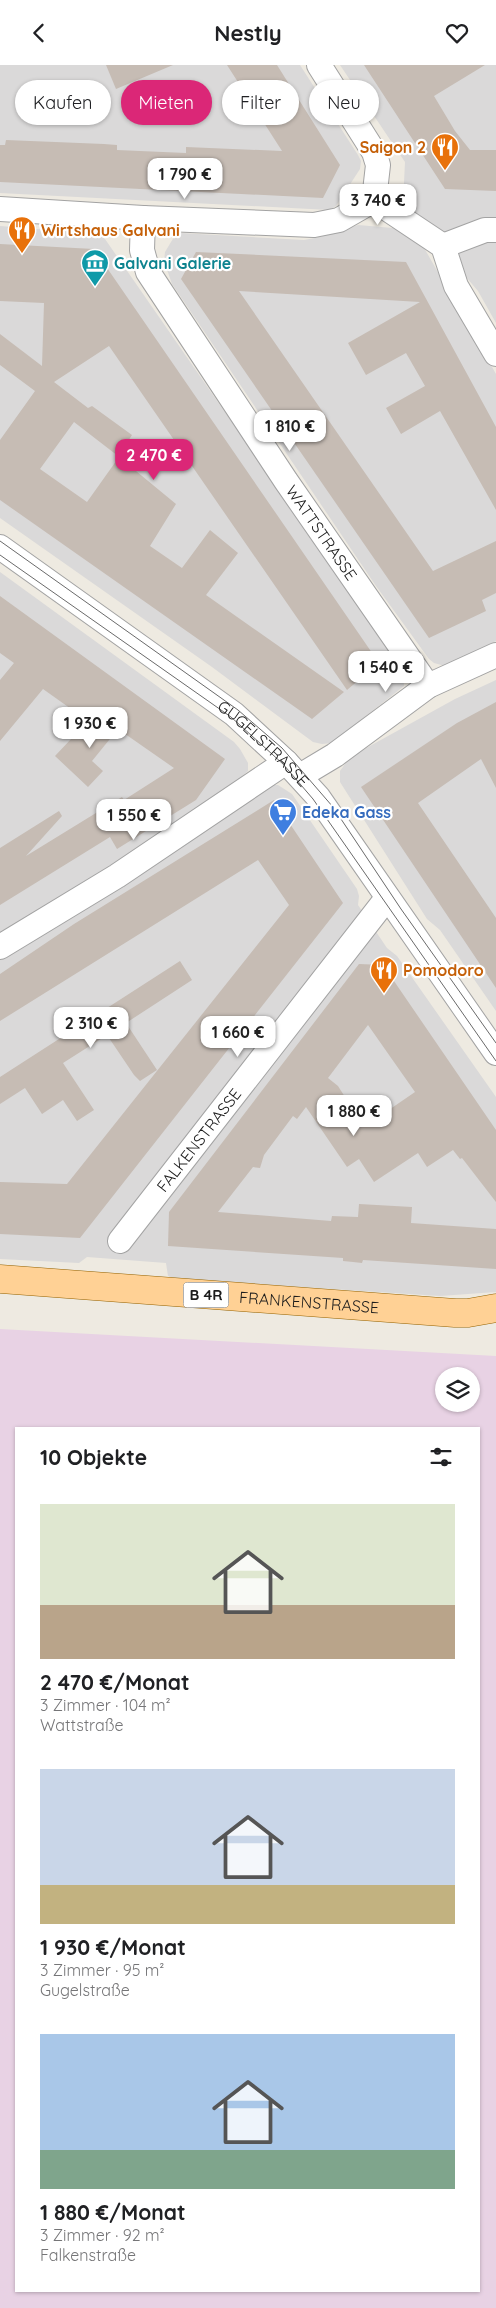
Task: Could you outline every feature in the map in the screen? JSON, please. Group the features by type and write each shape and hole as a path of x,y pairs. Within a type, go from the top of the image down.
{"main road":[{"name":"FRANKENSTRASSE","path":"0,1279 468,1313 496,1308"},
{"name":"FRANKENSTRASSE","path":"468,1313 496,1324"}],"street":[{"path":"319,65 374,152 378,165 374,200"},
{"path":"0,209 143,218 314,225 339,220 374,200"},
{"path":"374,200 443,245 456,286 496,354"},
{"name":"WATTSTRASSE","path":"143,218 142,251 148,272 286,481 428,686"},
{"path":"443,245 485,229 496,230"},
{"name":"GUGELSTRASSE","path":"0,547 234,714 293,769 318,797 496,1053"},
{"path":"0,947 293,769 335,755 428,686 496,655"},
{"name":"FALKENSTRASSE","path":"120,1241 387,898"}],"shaded area":[{"path":"0,65 300,65 310,80 309,125 339,125 361,161 360,169 336,206 329,210 0,193"},
{"path":"340,65 496,65 496,323 478,291 403,203 405,162 379,123 379,80 350,80"},
{"path":"358,225 393,228 407,232 423,246 496,374 496,641 445,666 434,663 429,659 376,586 172,284 164,261 165,252 174,237 181,233 304,240"},
{"path":"0,226 99,234 105,239 391,652 403,673 404,686 332,743 322,744 313,742 212,667 0,518"},
{"path":"0,572 234,742 248,763 248,771 211,804 0,937"},
{"path":"496,680 496,1011 440,930 427,919 340,782 340,771 350,757 455,699"},
{"path":"272,785 278,785 292,794 357,889 359,896 358,905 387,948 397,956 496,1097 496,1292 440,1296 174,1279 168,1276 166,1263 87,1257 79,1263 0,1259 0,960"},
{"path":"0,1329 496,1356 496,2308 0,2308"}],"building":[{"path":"106,65 173,65 137,80 121,80 121,87 116,89"},
{"path":"227,65 277,65 286,80 237,80"},
{"path":"364,65 485,65 434,96 455,131 470,150 496,150 496,191 445,189 379,88 379,80 374,80"},
{"path":"299,100 309,116 309,125 315,125 340,165 323,198 0,182 0,145 5,145 6,140 104,144 117,145 117,150 186,153 186,147 282,151 265,125 299,125"},
{"path":"0,244 94,249 379,663 347,690 109,346 54,382 88,408 92,406 132,435 118,456 74,422 40,469 87,502 119,457 176,504 150,546 182,568 210,530 238,553 206,595 344,692 312,719 0,500 0,440 35,391 0,365 0,334 42,366 44,303 0,301"},
{"path":"196,252 406,262 496,427 496,510 440,411 401,434 386,408 425,386 406,353 366,375 348,343 420,302 239,291 433,571 496,541 496,593 482,600 486,611 429,638 181,279"},
{"path":"0,596 225,759 196,800 117,849 110,837 0,905 0,848 59,811 62,816 26,856 122,797 124,800 174,768 118,729 92,761 103,771 88,787 55,756 88,721 43,689 0,741 0,680 14,663 0,653"},
{"path":"496,702 496,788 481,759 418,803 496,918 496,988 361,787 457,723"},
{"path":"274,800 343,903 80,1238 0,1234 0,1182 67,1184 289,905 258,860 0,1021 0,974 74,924"},
{"path":"180,961 192,980 126,1023 157,1070 140,1081 107,1035 63,1063 94,1110 77,1121 63,1100 42,1114 25,1088 0,1104 0,1077"},
{"path":"359,964 383,965 496,1130 496,1202 462,1158 460,1159 453,1150 427,1167 418,1153 374,1182 359,1159 347,1167 306,1107 297,1119 293,1116 264,1155 260,1168 253,1167 218,1212 331,1221 332,1216 358,1217 359,1204 412,1207 411,1223 496,1229 496,1269 363,1260 362,1263 343,1261 343,1258 168,1246 169,1212","holes":["368,1025 415,1092 364,1127 338,1086 328,1078"]}],"tram line":[{"path":"0,541 238,710 282,748 333,807 401,909 496,1043"},
{"path":"0,555 231,717 283,764 313,799 496,1061"}],"place":[{"name":"Saigon 2","path":"445,171"},
{"name":"Wirtshaus Galvani","path":"22,254"},
{"name":"Galvani Galerie","path":"95,287"},
{"name":"Edeka Gass","path":"283,836"},
{"name":"Pomodoro","path":"384,994"}]}
